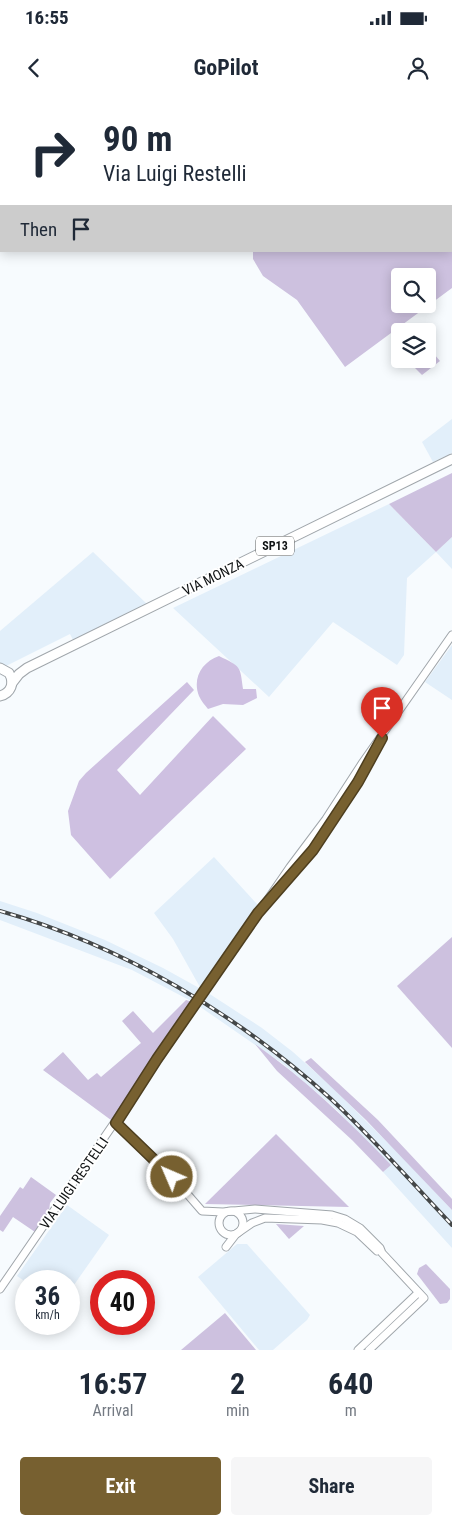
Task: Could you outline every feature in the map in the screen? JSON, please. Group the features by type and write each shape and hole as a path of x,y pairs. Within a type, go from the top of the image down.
{"main road":[{"name":"VIA MONZA","path":"0,696 8,692 19,674 27,668 452,459"},
{"name":"VIA MONZA","path":"3,669 27,668"},
{"name":"VIA MONZA","path":"3,669 11,676 12,683"}],"street":[{"name":"VIA LUIGI RESTELLI","path":"0,1290 116,1123 147,1074 290,867 326,819 363,762 382,738 452,634"},
{"path":"116,1123 168,1173 203,1212 242,1209 325,1213 349,1221 360,1228 380,1248 382,1254"},
{"path":"226,1247 238,1233 242,1226 242,1218 237,1213 229,1211 220,1217 219,1222 223,1233 228,1235 238,1233 256,1220 265,1218 329,1221 353,1229 376,1251 382,1254 421,1296"},
{"path":"358,1350 421,1296"},
{"path":"369,1350 421,1296"}],"shaded area":[{"path":"253,252 452,252 452,288 436,300 436,268 391,268 391,313 418,313 405,323 391,323 391,333 345,367 297,300 263,276 253,259"},
{"path":"415,368 431,368 422,375"},
{"path":"452,419 452,453 433,462 422,442"},
{"path":"452,473 452,537 436,552 389,504"},
{"path":"389,504 436,552 407,578 404,655 397,665 333,622 269,697 173,608"},
{"path":"452,537 452,569 436,552"},
{"path":"93,552 148,605 74,642 70,634 6,666 0,664 0,631"},
{"path":"452,645 452,700 425,682"},
{"path":"219,656 232,662 238,668 243,689 256,689 257,698 243,705 223,704 208,709 199,696 197,689 198,677 208,662"},
{"path":"187,682 194,690 117,770 140,795 213,716 246,749 110,879 71,835 68,811 79,781"},
{"path":"214,857 257,904 257,909 202,989 262,1028 293,1052 333,1088 401,1156 452,1210 452,1248 383,1172 390,1165 336,1109 283,1064 193,1002 132,970 0,920 0,901 37,913 105,940 201,989 173,939 154,913"},
{"path":"452,937 452,1048 397,986"},
{"path":"186,1000 193,1002 115,1123 43,1070 63,1052 88,1080 97,1073 101,1077 141,1043 122,1021 133,1011 153,1033"},
{"path":"255,1044 326,1101 391,1165 383,1172 352,1140 277,1071"},
{"path":"311,1058 378,1120 452,1199 452,1210 366,1120 305,1062"},
{"path":"276,1134 349,1207 205,1204"},
{"path":"31,1177 56,1195 50,1203 49,1211 35,1232 13,1217 3,1232 0,1230 0,1216 20,1187 23,1189"},
{"path":"67,1205 109,1235 80,1276 80,1270 21,1270"},
{"path":"276,1224 304,1226 289,1239"},
{"path":"237,1244 247,1244 310,1315 307,1320 273,1350 259,1350 198,1277"},
{"path":"426,1264 450,1289 450,1299 447,1303 440,1304 417,1274 419,1268"},
{"path":"225,1313 256,1350 181,1350"}],"railway":[{"path":"0,911 90,943 134,963 217,1011 295,1068 331,1099 378,1145 452,1225"}],"route":[{"path":"172,1177 116,1123 157,1059 258,913 313,850 347,800 382,738"}]}
